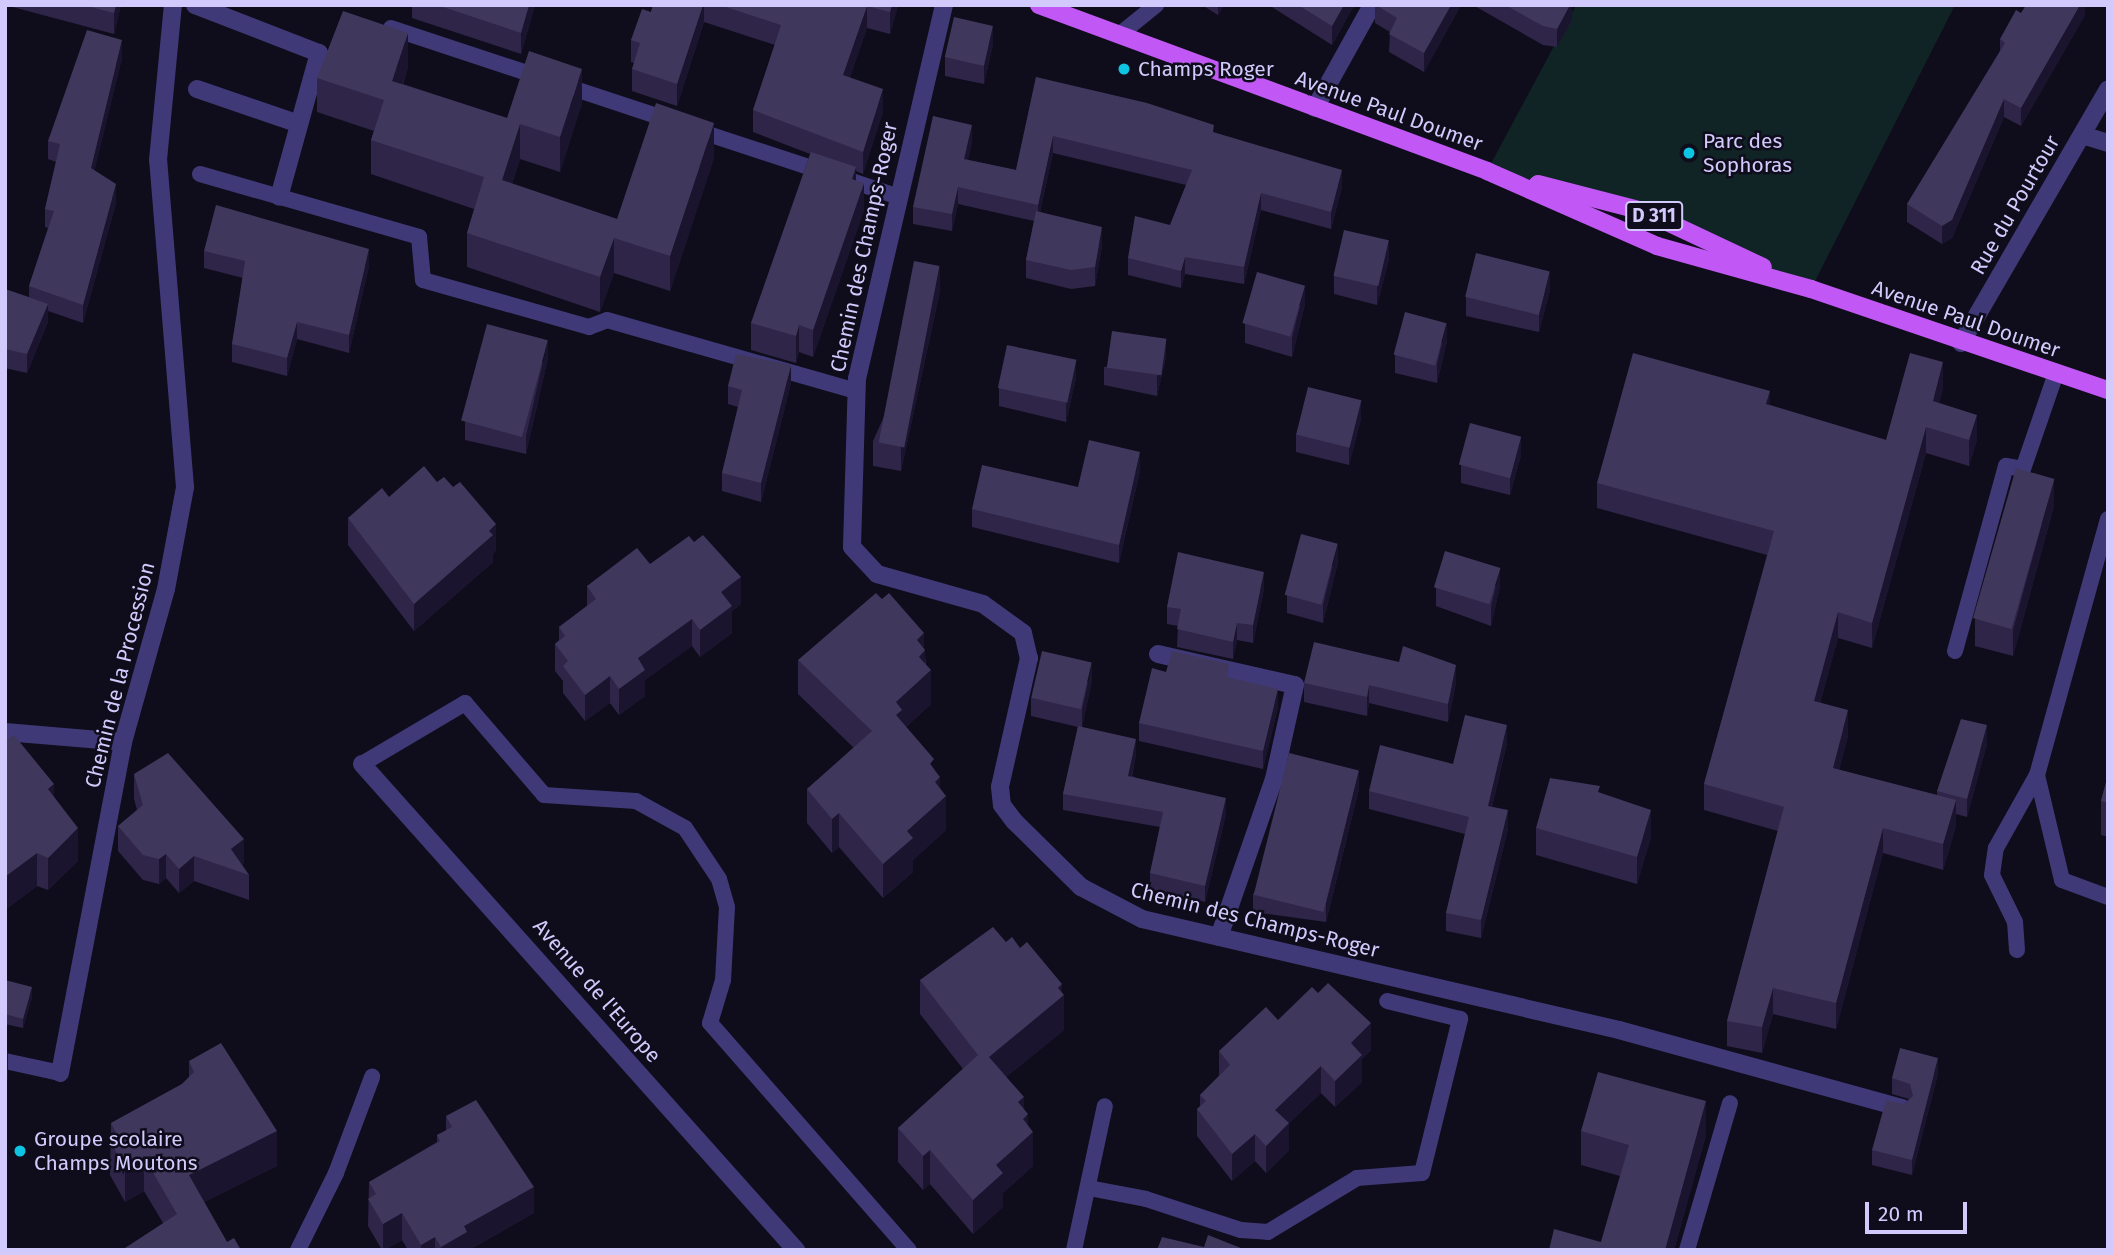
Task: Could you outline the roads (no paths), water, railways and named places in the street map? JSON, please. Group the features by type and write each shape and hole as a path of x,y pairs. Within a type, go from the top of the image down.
{"main road":[{"name":"Avenue Paul Doumer","path":"1039,5 1487,171 1657,246 1811,289 1961,343 2108,390"},
{"name":"Avenue Paul Doumer","path":"1487,171 1646,212 1811,289"}],"street":[{"name":"Chemin de la Procession","path":"60,1073 123,742 166,589 185,487 158,160 173,5"},
{"path":"195,5 324,49 299,124 279,197"},
{"name":"Chemin des Champs-Roger","path":"944,5 896,196 856,391 852,547 862,564 983,604 1023,633 1029,658 1000,787 1002,805 1108,906 1219,937 1619,1030 1902,1108"},
{"path":"1315,108 1372,5"},
{"path":"197,89 299,124"},
{"name":"Rue du Pourtour","path":"1961,343 2108,89"},
{"path":"2082,135 2108,144"},
{"path":"1158,654 1295,685 1274,779 1219,937"},
{"path":"5,732 123,742"},
{"name":"Avenue de l'Europe","path":"362,764 796,1250"}],"lane":[{"path":"1119,35 1156,5"},
{"path":"373,23 896,196"},
{"path":"200,174 419,237 423,280 589,327 607,320 856,391"},
{"path":"1955,651 2006,466 2023,469 2056,373"},
{"path":"2017,950 2015,922 1992,875 1996,848 2037,775 2108,519"},
{"path":"362,764 465,703 544,795 636,801 685,828 719,879 727,907 723,980 709,1023 909,1250"},
{"path":"2037,775 2062,880 2108,897"},
{"path":"1089,1188 1146,1199 1241,1230 1268,1231 1357,1178 1422,1173 1460,1019 1387,1000"},
{"path":"5,1061 60,1073"},
{"path":"298,1250 336,1173 372,1077"},
{"path":"1687,1250 1730,1103"},
{"path":"1074,1250 1105,1106"}],"place":[{"name":"Champs Roger","path":"1124,69"},
{"name":"Parc des Sophoras","path":"1689,153"},
{"name":"Groupe scolaire Champs Moutons","path":"20,1151"}]}
